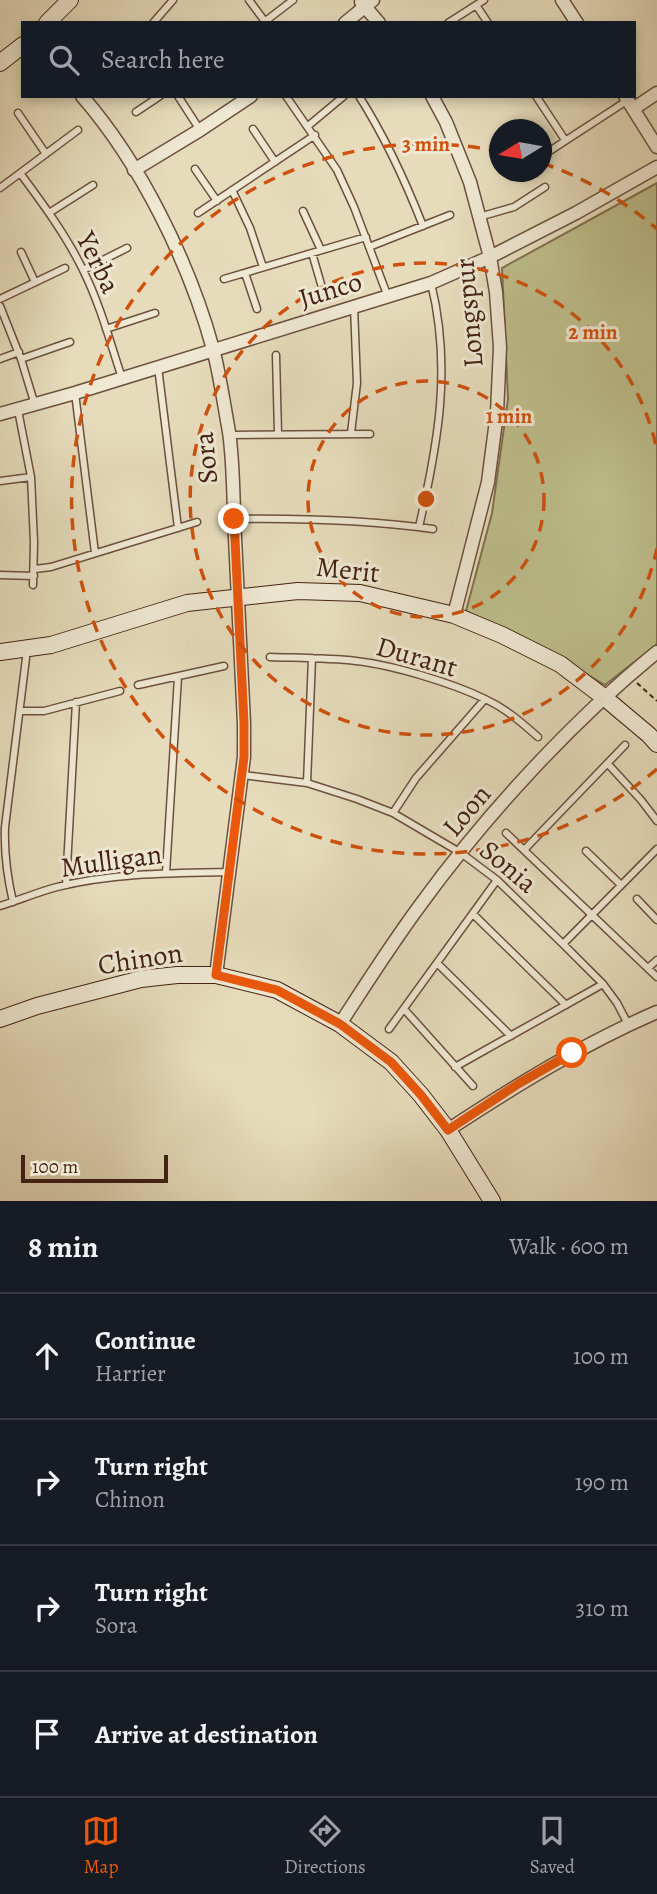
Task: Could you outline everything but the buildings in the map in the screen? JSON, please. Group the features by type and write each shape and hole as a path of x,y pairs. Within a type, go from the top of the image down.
{"street":[{"path":"49,21 70,0"},
{"path":"562,0 576,21"},
{"path":"347,21 366,2 378,21"},
{"path":"0,63 21,47"},
{"path":"657,93 629,102 657,147"},
{"name":"Sora","path":"84,98 134,170 182,259 214,350 229,435 244,723 243,775 216,975"},
{"path":"134,170 248,98"},
{"name":"Longspur","path":"433,98 446,122 470,182 490,257 500,347 497,413 488,482 454,615"},
{"name":"Junco","path":"0,414 431,283 490,257 576,213 657,167"},
{"name":"Merit","path":"0,652 51,645 187,603 298,591 359,593 454,615 560,664 657,744"},
{"name":"Loon","path":"340,1024 420,905 461,853 531,771 628,675 657,652"},
{"name":"Chinon","path":"0,1019 37,1006 141,979 177,975 216,975 277,990 340,1024 391,1062 448,1130 492,1201"},
{"path":"448,1130 518,1084 572,1053 657,1012"}],"lane":[{"path":"249,0 264,21"},
{"path":"266,21 293,0"},
{"path":"452,21 484,0"},
{"path":"154,21 168,2"},
{"path":"476,5 487,21"},
{"path":"136,112 157,98"},
{"path":"179,98 201,130"},
{"path":"287,98 337,170 388,297"},
{"path":"308,126 342,98"},
{"path":"360,98 377,124 404,178 423,226"},
{"path":"537,98 565,140"},
{"path":"552,149 629,102"},
{"path":"18,113 46,154"},
{"path":"253,129 275,162"},
{"path":"0,188 78,130"},
{"path":"198,213 315,135"},
{"path":"195,169 217,201"},
{"name":"Yerba","path":"20,173 49,213 83,270 122,378"},
{"path":"49,213 93,185"},
{"path":"479,217 514,207 545,187"},
{"path":"232,190 250,228 263,267"},
{"path":"303,211 321,250"},
{"path":"369,247 450,215"},
{"path":"224,279 366,237"},
{"path":"83,270 127,248"},
{"path":"21,253 35,282"},
{"path":"312,253 323,290"},
{"path":"0,299 65,268"},
{"path":"245,273 257,309"},
{"path":"419,527 440,417 442,363 438,310 431,283"},
{"path":"0,306 36,405"},
{"path":"351,433 357,383 354,307"},
{"path":"106,329 155,313"},
{"path":"0,359 70,342"},
{"path":"276,355 278,434"},
{"path":"158,367 178,528"},
{"path":"75,393 95,553"},
{"path":"18,410 31,477 33,585"},
{"path":"229,435 370,434"},
{"path":"0,481 31,477"},
{"path":"234,519 329,519 433,529"},
{"path":"0,575 34,573 197,522"},
{"path":"13,902 6,872 5,827 27,650"},
{"name":"Durant","path":"270,657 358,661 401,670 485,699 516,718 538,737"},
{"path":"307,783 312,658"},
{"path":"138,685 224,666"},
{"path":"166,873 178,677"},
{"path":"19,711 44,711 120,691"},
{"path":"393,813 416,778 485,699"},
{"path":"66,885 76,702"},
{"path":"524,850 625,745"},
{"path":"608,764 657,821"},
{"name":"Sonia","path":"243,775 307,783 393,813 461,853 497,880 564,944 603,984 628,1024"},
{"path":"506,833 657,977"},
{"path":"564,944 657,849"},
{"path":"586,851 621,885"},
{"name":"Mulligan","path":"0,906 66,885 98,879 166,873 229,872"},
{"path":"389,1029 497,880"},
{"path":"637,899 657,920"},
{"path":"472,914 566,1004"},
{"path":"648,968 657,960"},
{"path":"437,963 511,1036"},
{"path":"456,1067 603,984"},
{"path":"404,1009 472,1086"}],"path":[{"path":"628,675 657,701"}],"green space":[{"path":"657,183 657,644 605,685 528,640 466,611 492,513 508,399 502,268"}],"route":[{"path":"234,519 244,757 216,975 277,990 340,1024 391,1062 448,1130 518,1084 572,1053"}]}
